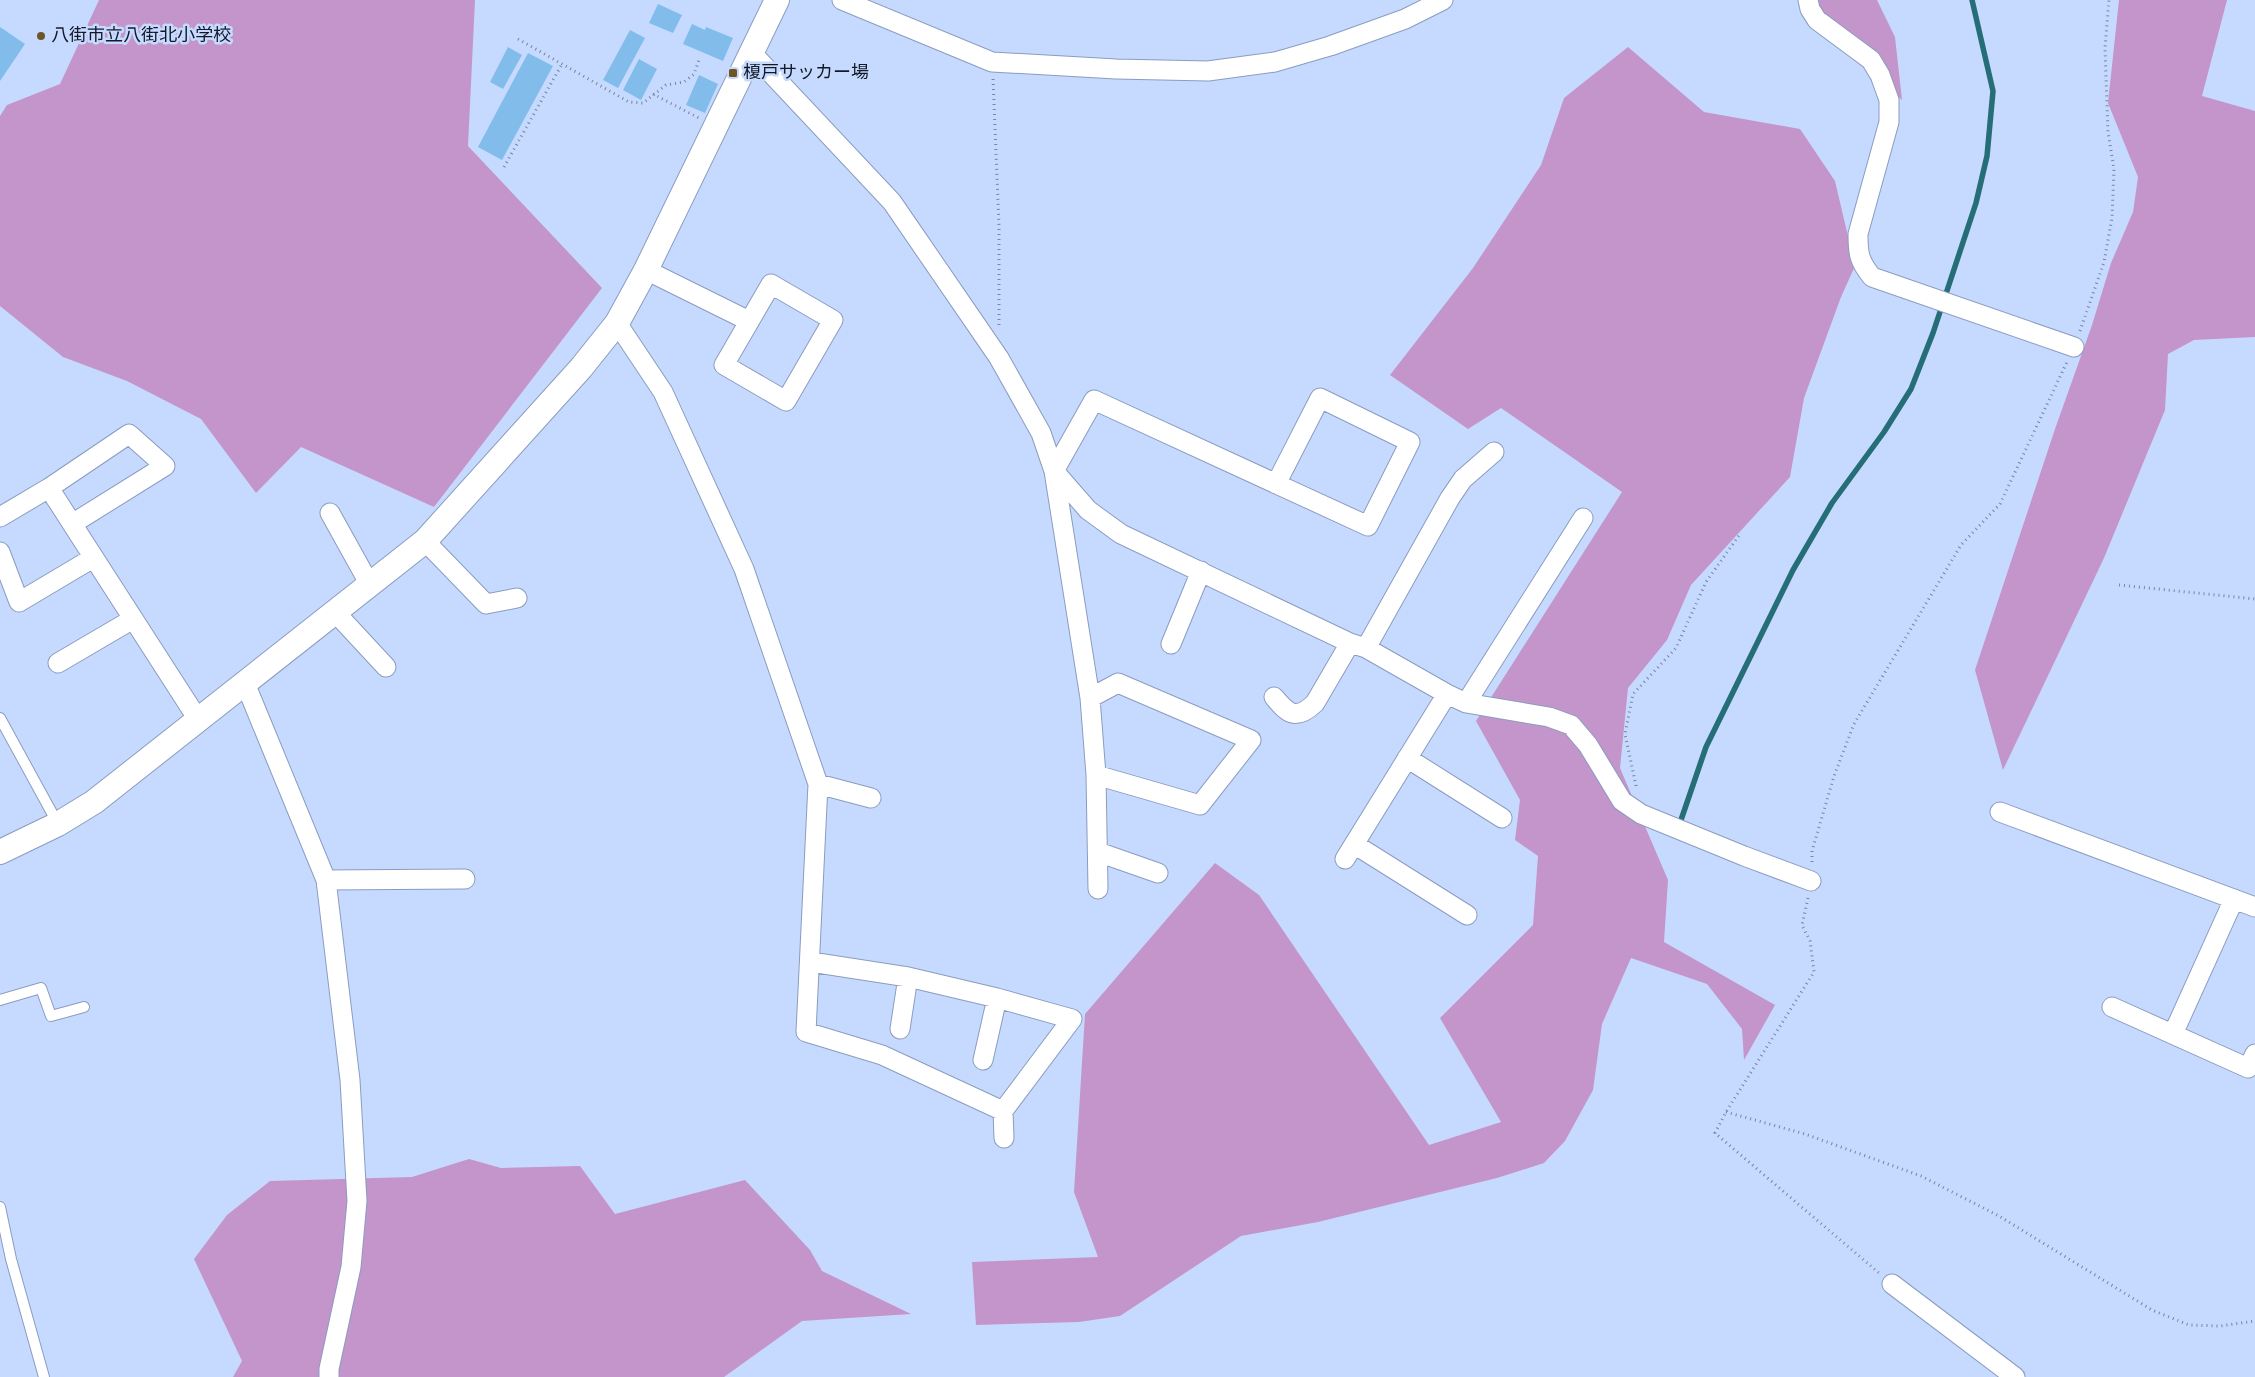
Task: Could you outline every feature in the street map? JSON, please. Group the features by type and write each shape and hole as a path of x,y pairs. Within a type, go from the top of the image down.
{"street":[{"path":"0,852 58,824 94,802 199,721 425,540 581,368 617,323 646,270 777,0"},
{"path":"842,0 992,62 1116,70 1208,71 1266,63 1330,46 1405,19 1443,0"},
{"path":"1808,0 1817,20 1871,60 1880,75 1889,100 1889,122 1858,234 1858,251 1862,264 1872,277 2074,347"},
{"path":"752,53 892,202 999,358 1041,433 1054,471 1090,698 1096,775 1098,890"},
{"path":"646,270 749,321"},
{"path":"771,284 833,320 786,401 724,364 749,321 771,284"},
{"path":"617,323 663,392 744,569 818,784 811,962 806,1032 882,1055 1003,1111"},
{"path":"1054,471 1094,400 1276,484 1368,526 1410,442 1320,398 1276,484"},
{"path":"0,517 49,488 129,434 165,466 72,524"},
{"path":"1274,696 1287,712 1297,714 1307,710 1315,703 1358,645 1463,479 1494,452"},
{"path":"1054,471 1088,510 1121,534 1358,645 1466,703 1549,717 1571,725 1588,744 1622,801 1642,814 1744,856 1811,880"},
{"path":"49,488 199,721"},
{"path":"330,513 370,585"},
{"path":"1466,703 1584,518"},
{"path":"425,540 486,604 517,598"},
{"path":"0,552 19,602 93,558"},
{"path":"1171,644 1200,571"},
{"path":"335,612 386,667"},
{"path":"58,663 133,619"},
{"path":"245,683 326,880 350,1080 357,1201 351,1267 329,1369 329,1377"},
{"path":"1090,698 1118,683 1251,740 1200,804 1096,775"},
{"path":"1447,694 1349,852 1467,915"},
{"path":"1407,758 1502,818"},
{"path":"818,784 871,798"},
{"path":"2000,812 2255,907"},
{"path":"1098,852 1158,873"},
{"path":"326,880 465,879"},
{"path":"2173,1034 2234,900"},
{"path":"811,962 908,977 997,998 1072,1019 1003,1111 1004,1138"},
{"path":"900,1029 908,977"},
{"path":"982,1060 997,998"},
{"path":"2112,1006 2248,1068 2255,1054"},
{"path":"1892,1284 2015,1377"}],"lane":[{"path":"0,718 58,824"},
{"path":"0,1000 41,988 51,1016 84,1007"},
{"path":"0,1207 11,1259 44,1377"}],"path":[{"path":"1892,1284 1715,1133 1726,1112 1814,972 1810,941 1802,925 1811,880 1812,851 1834,776 1854,724 1961,545 2000,504 2074,347 2104,262 2112,218 2114,169 2108,132 2105,48 2110,0"},
{"path":"518,39 629,102 642,103 666,85 684,82 694,74 700,57"},
{"path":"992,62 999,225 999,358"},
{"path":"504,167 562,64"},
{"path":"653,94 716,126"},
{"path":"1642,814 1625,734 1633,694 1676,648 1706,582 1740,534"},
{"path":"2119,585 2255,599"},
{"path":"1726,1112 1805,1134 1921,1176 1999,1216 2152,1310 2189,1325 2220,1326 2255,1321"}],"shaded area":[{"path":"99,0 475,0 468,146 602,288 434,507 301,447 256,493 201,419 127,381 63,357 0,306 0,116 7,105 60,84"},
{"path":"1818,0 1877,0 1895,37 1902,100 1828,38"},
{"path":"2119,0 2227,0 2202,96 2255,111 2255,337 2194,340 2168,354 2165,410 2104,558 2003,770 1975,670 2055,429 2092,325 2111,263 2133,212 2138,177 2108,103"},
{"path":"1628,47 1704,112 1800,129 1835,181 1855,266 1841,297 1804,398 1790,477 1691,585 1667,640 1628,688 1620,768 1668,880 1664,942 1775,1005 1744,1060 1742,1029 1707,984 1631,958 1602,1024 1593,1090 1565,1141 1544,1163 1497,1178 1318,1222 1241,1236 1120,1316 1079,1322 976,1325 972,1262 1098,1257 1074,1192 1085,1014 1215,863 1259,895 1429,1145 1501,1122 1440,1018 1533,925 1538,856 1515,840 1520,800 1476,721 1622,492 1501,408 1468,429 1390,375 1473,268 1541,165 1564,98"},
{"path":"469,1159 501,1168 580,1166 615,1214 745,1180 810,1250 822,1271 911,1314 802,1321 724,1377 233,1377 242,1361 194,1259 227,1215 270,1181 412,1177"}],"building":[{"path":"658,4 682,15 673,33 649,23"},
{"path":"692,24 705,30 706,27 733,38 723,61 683,44"},
{"path":"0,27 25,44 0,81"},
{"path":"630,30 645,38 618,88 603,80"},
{"path":"508,47 522,55 503,89 490,82"},
{"path":"528,53 553,66 502,160 478,147"},
{"path":"639,59 657,69 641,100 623,90"},
{"path":"699,75 718,84 705,113 686,105"}],"waterway":[{"path":"1681,820 1706,747 1793,570 1832,503 1884,432 1911,389 1933,333 1976,203 1987,156 1993,91 1972,0"}],"place":[{"name":"八街市立八街北小学校","path":"41,36"},
{"name":"榎戸サッカー場","path":"733,73"}]}
